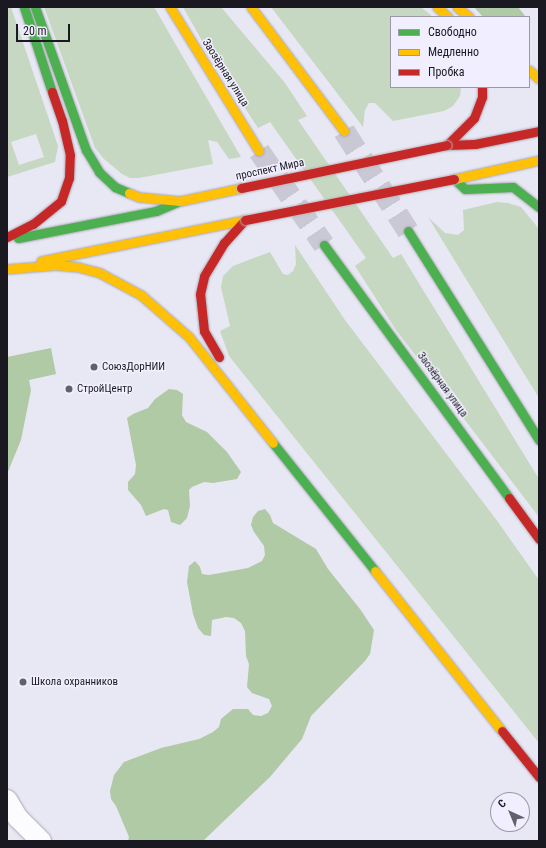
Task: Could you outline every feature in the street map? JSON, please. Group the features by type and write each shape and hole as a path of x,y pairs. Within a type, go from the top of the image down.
{"main road":[{"path":"7,237 34,224 61,201 69,178 70,169 70,155 62,121 24,7"},
{"path":"35,7 86,150 99,172 115,187 125,192 139,196 180,201"},
{"name":"Заозёрная улица","path":"170,7 259,152"},
{"path":"251,7 344,131"},
{"path":"436,7 447,16"},
{"path":"457,7 468,16"},
{"path":"530,71 539,79"},
{"path":"447,145 474,118 482,97 482,88"},
{"name":"проспект Мира","path":"7,240 156,211 180,201 447,145 475,144 539,131"},
{"path":"7,269 454,179 539,160"},
{"path":"454,179 466,189 514,187 539,208"},
{"path":"224,362 214,350 204,331 200,294 204,276 224,243 245,220"},
{"path":"408,231 539,440"},
{"name":"Заозёрная улица","path":"324,245 539,539"},
{"path":"7,269 55,265 78,267 100,273 140,295 189,337 539,777"}],"street":[{"path":"7,800 18,818 40,841"}],"green space":[{"path":"7,7 11,7 58,146 55,162 7,177","holes":["36,134 44,157 19,165 11,142"]},
{"path":"44,7 154,7 241,157 229,159 217,142 208,140 213,164 139,178 130,178 122,174 104,159 95,148"},
{"path":"183,7 221,7 285,83 307,116 298,120 393,258 401,254 539,479 539,517 396,330 355,266 366,258 270,122 258,128 206,48"},
{"path":"271,7 421,7 432,16 390,16 390,88 461,88 460,96 453,106 444,111 393,121 375,103 369,103 365,110 363,127"},
{"path":"474,7 518,7 525,16 482,16"},
{"path":"497,202 508,203 521,207 539,229 539,398 428,217 445,233 458,235 464,230 463,210"},
{"path":"295,245 345,320 498,522 539,580 539,743 229,356 220,331 230,326 221,287 223,276 233,266 270,252 283,274 288,275 293,271 296,264"},
{"path":"51,348 56,374 29,380 31,390 21,440 7,474 7,357"},
{"path":"169,389 177,390 183,394 182,415 186,422 207,432 227,452 241,472 237,479 213,483 204,482 192,487 189,490 190,506 187,518 180,525 171,522 168,510 164,509 146,516 141,505 128,490 128,482 135,474 136,465 127,418 148,408 155,399"},
{"path":"265,509 270,515 273,523 316,549 328,569 360,609 374,630 370,654 365,661 311,716 302,739 270,777 203,841 128,841 129,837 116,806 111,799 110,791 114,775 124,762 161,748 199,739 213,732 219,727 221,719 233,709 248,709 253,715 261,716 268,713 272,706 269,699 252,693 247,687 249,664 246,656 245,631 241,623 234,618 226,617 212,620 211,636 204,635 198,628 193,614 187,582 189,566 195,561 200,567 202,574 209,575 248,568 262,561 265,555 264,546 251,525 253,517 258,511"}],"tunnel":[{"path":"344,131 408,231"},
{"path":"259,151 324,245"}],"traffic: fast":[{"path":"24,7 52,92"},
{"path":"35,7 86,150 99,172 115,187 129,193"},
{"path":"454,179 465,189 513,187 539,207"},
{"path":"18,238 156,211 180,201"},
{"path":"408,231 539,440"},
{"path":"324,245 509,498"},
{"path":"273,443 375,571"}],"traffic: slow":[{"path":"170,7 259,151"},
{"path":"251,7 344,131"},
{"path":"437,7 447,16"},
{"path":"457,7 468,16"},
{"path":"530,71 539,79"},
{"path":"454,179 539,160"},
{"path":"129,193 139,197 180,201 241,188"},
{"path":"41,261 245,220"},
{"path":"7,269 55,265 78,267 100,273 141,295 189,337 273,443"},
{"path":"375,571 502,731"}],"traffic: jam":[{"path":"447,145 474,118 482,97 482,88"},
{"path":"7,237 33,224 61,201 69,178 70,155 62,121 52,92"},
{"path":"447,145 475,144 539,131"},
{"path":"241,188 447,145"},
{"path":"245,220 454,179"},
{"path":"219,357 204,331 200,294 204,276 224,243 245,220"},
{"path":"509,498 539,539"},
{"path":"502,731 539,777"}],"place":[{"name":"СоюзДорНИИ","path":"94,367"},
{"name":"СтройЦентр","path":"69,389"},
{"name":"Школа охранников","path":"23,682"}]}
